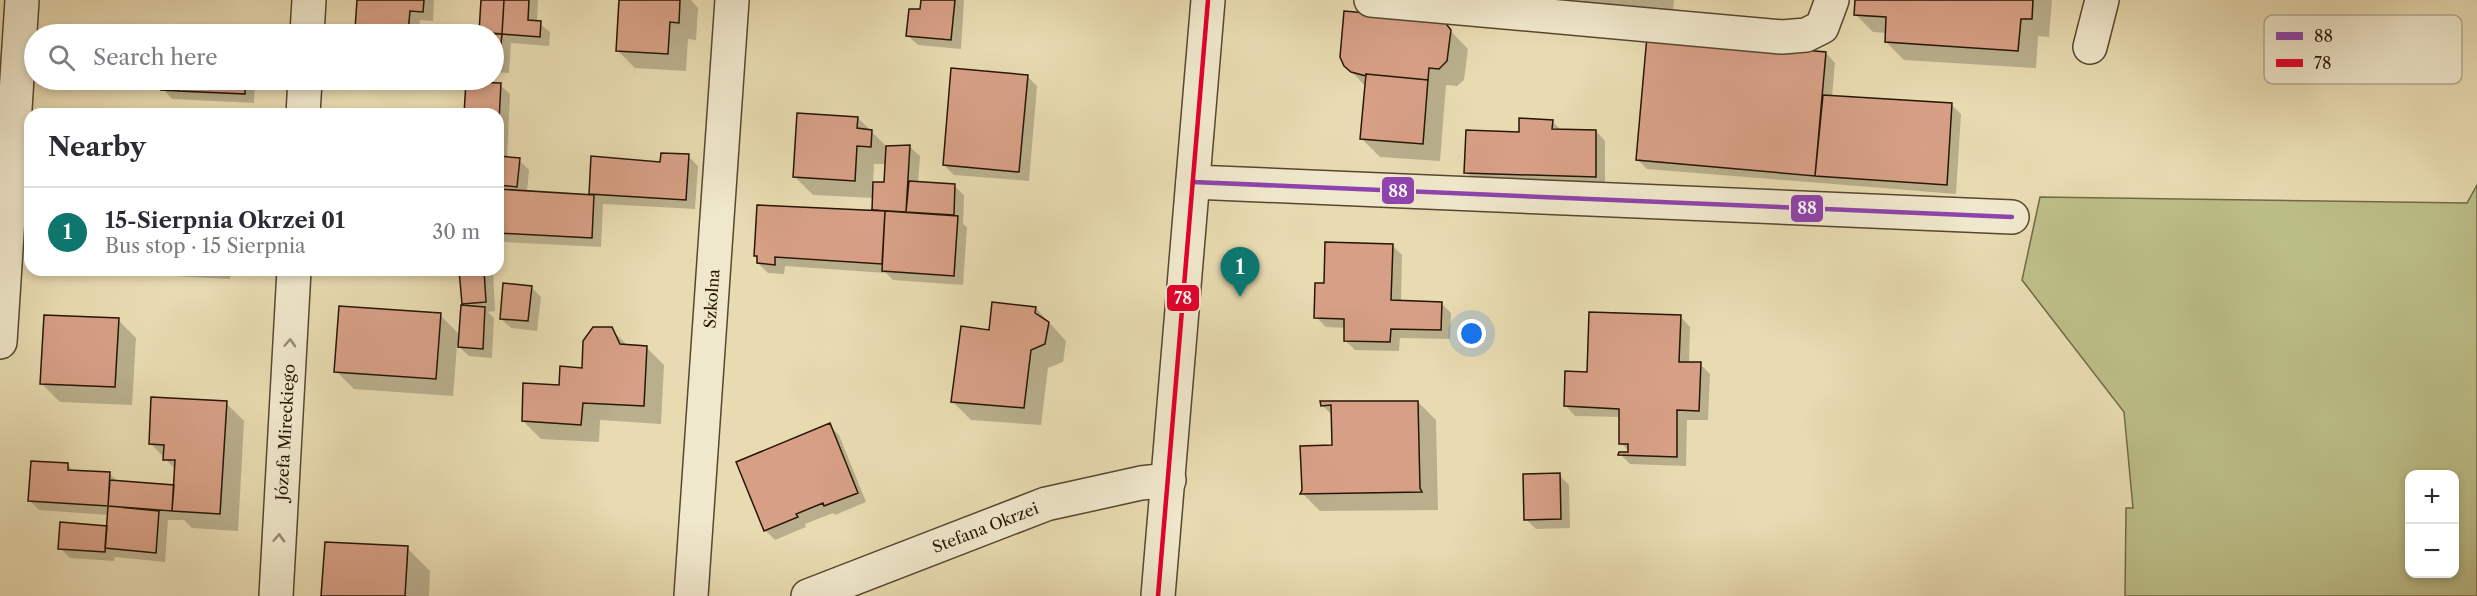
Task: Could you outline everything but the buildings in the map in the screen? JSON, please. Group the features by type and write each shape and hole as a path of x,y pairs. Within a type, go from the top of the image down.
{"street":[{"path":"0,342 22,0"},
{"path":"308,24 309,0"},
{"name":"Szkolna","path":"691,596 732,0"},
{"path":"1158,596 1208,0"},
{"path":"1371,0 1782,37 1806,35 1822,27 1832,0"},
{"path":"2090,47 2102,0"},
{"path":"303,108 304,90"},
{"path":"1194,182 2012,217"},
{"name":"Józefa Mireckiego","path":"276,596 294,276"},
{"name":"Stefana Okrzei","path":"808,596 879,582 1046,504 1141,483 1168,480"}],"green space":[{"path":"2477,185 2477,596 2125,596 2126,508 2133,508 2124,412 2022,280 2040,197 2467,203"}],"transit line":[{"name":"78","path":"1158,596 1208,0"},
{"name":"88","path":"1193,182 2012,217"}],"place":[{"name":"15-Sierpnia Okrzei 01","path":"1240,297"}]}
